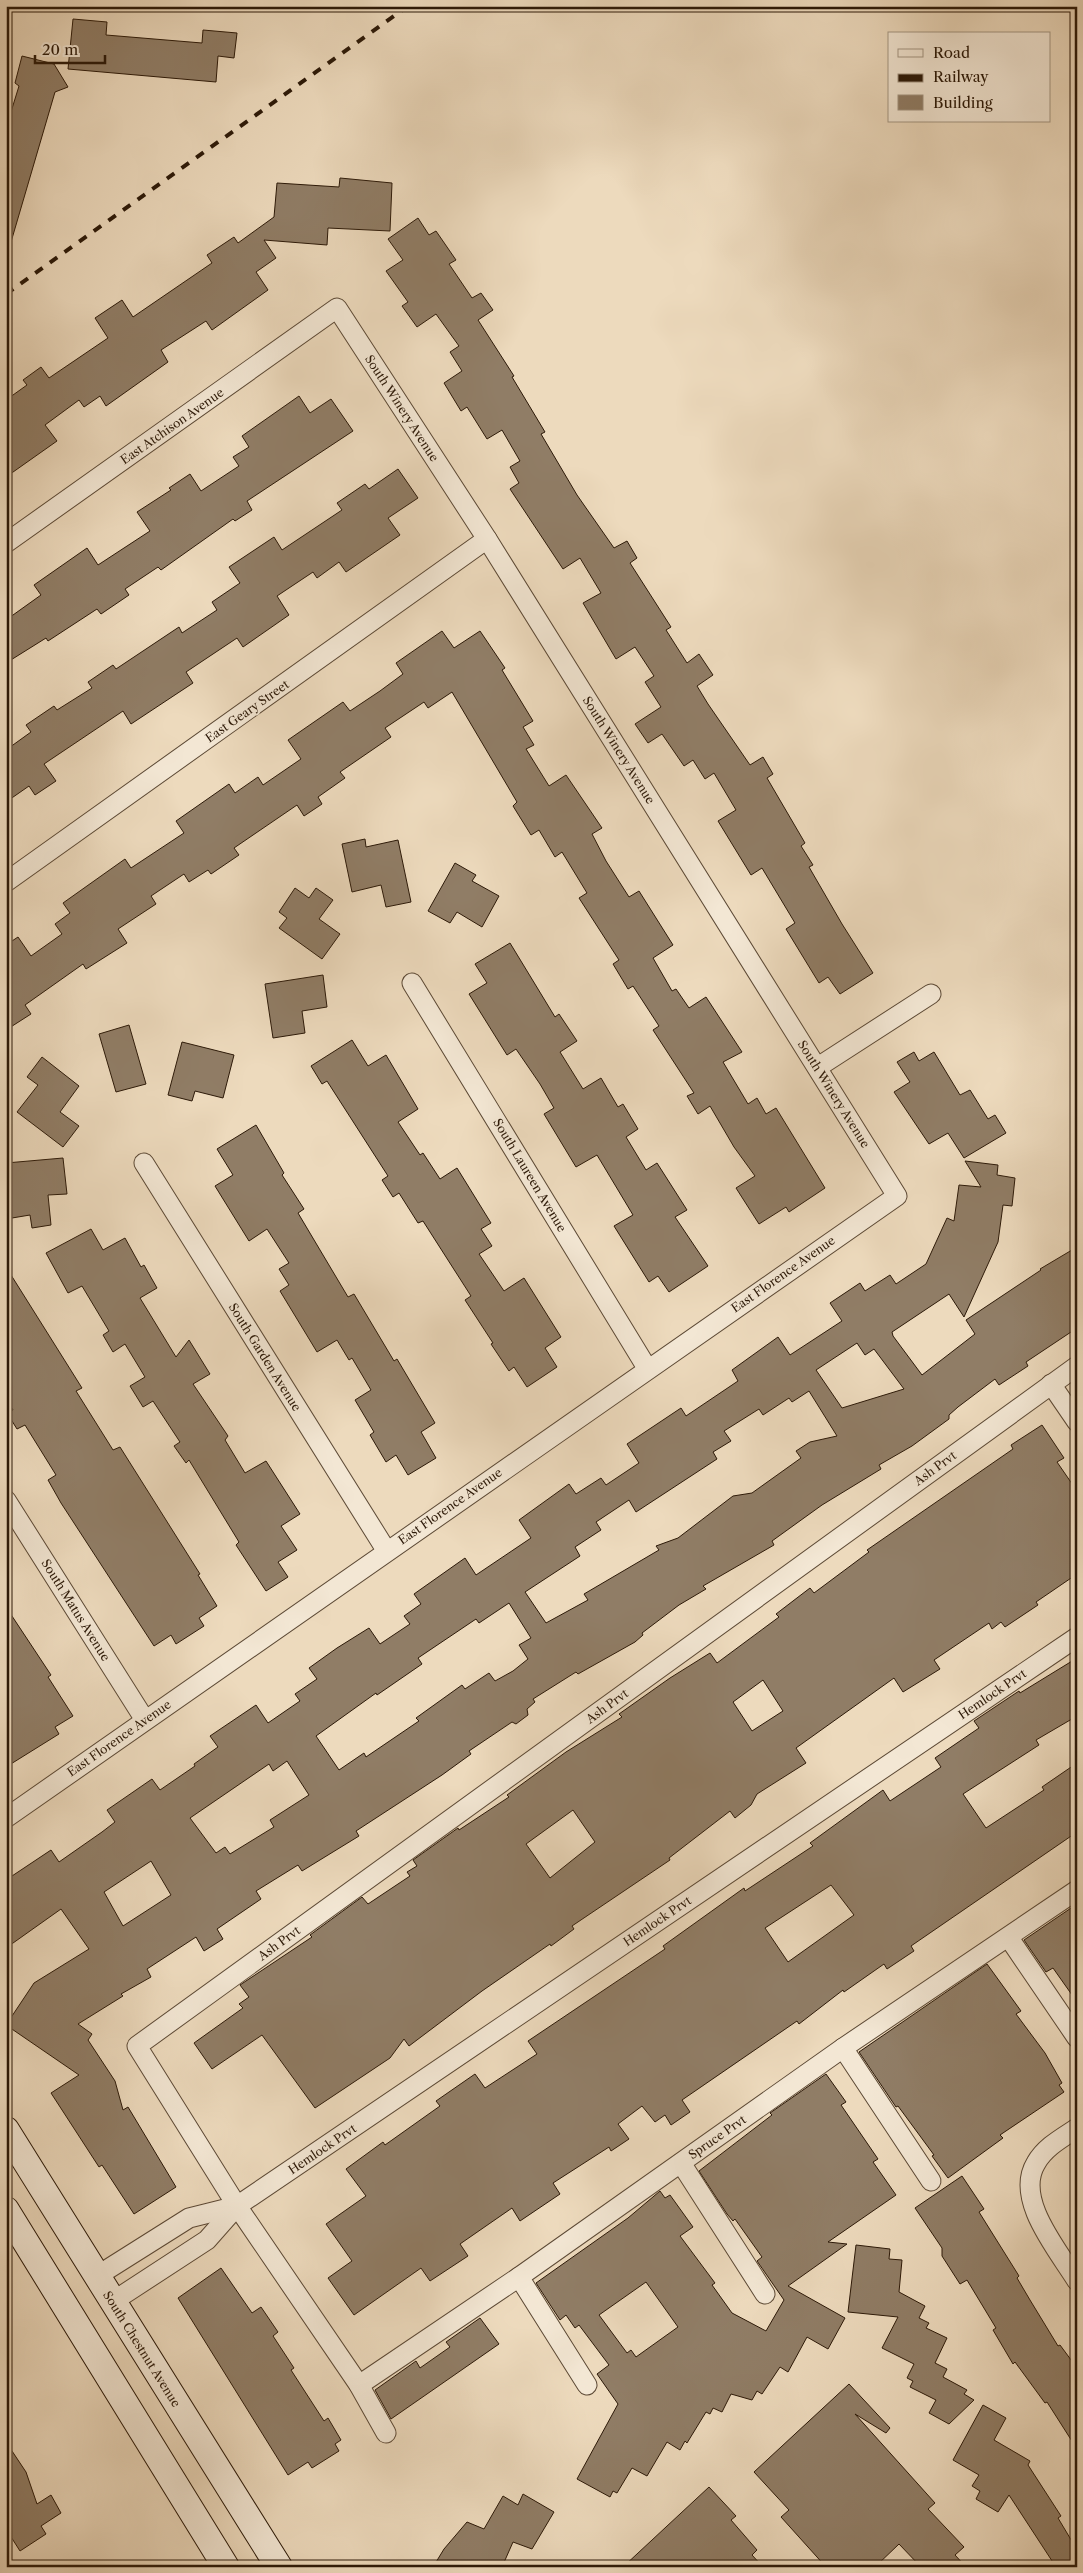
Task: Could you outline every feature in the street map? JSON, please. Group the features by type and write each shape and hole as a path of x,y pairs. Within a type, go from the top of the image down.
{"main road":[{"name":"South Chestnut Avenue","path":"6,2130 279,2567"},
{"path":"6,2210 226,2567"}],"street":[{"name":"South Winery Avenue","path":"337,308 487,540 897,1196"},
{"name":"East Atchison Avenue","path":"6,543 337,308"},
{"name":"East Geary Street","path":"8,877 487,540"},
{"name":"South Laureen Avenue","path":"412,983 647,1368"},
{"path":"818,1067 931,994"},
{"name":"South Garden Avenue","path":"144,1163 386,1550"},
{"name":"East Florence Avenue","path":"6,1818 386,1550 897,1196"},
{"name":"Ash Prvt","path":"237,2206 137,2046 1077,1366"},
{"path":"1051,1384 1077,1422"},
{"name":"South Matus Avenue","path":"6,1500 145,1720"},
{"name":"Hemlock Prvt","path":"112,2302 207,2240 237,2206 1077,1637"},
{"name":"Spruce Prvt","path":"359,2385 520,2277 843,2048 1009,1938 1077,1890"},
{"path":"1009,1938 1077,2038"},
{"path":"843,2048 931,2181"},
{"path":"1077,2128 1049,2148 1036,2164 1030,2183 1031,2200 1038,2218 1077,2280"},
{"path":"682,2163 765,2294"},
{"path":"237,2206 359,2385 386,2433"},
{"name":"Hemlock Prvt","path":"97,2276 189,2218 237,2206"},
{"path":"520,2277 587,2385"}],"building":[{"path":"73,19 107,22 106,35 202,43 203,30 237,33 234,58 218,56 216,82 68,69"},
{"path":"22,56 54,64 68,87 55,92 11,242 6,241 6,128 19,86 15,83"},
{"path":"340,178 392,183 390,231 328,228 327,245 264,240 276,258 256,272 268,290 212,330 206,321 161,350 168,362 106,406 100,396 84,407 79,400 45,425 57,441 6,477 6,400 27,385 23,380 41,367 49,378 108,338 95,318 122,300 133,317 212,263 207,255 234,237 238,243 274,217 277,183 339,187"},
{"path":"418,218 429,235 436,231 456,260 449,264 472,298 481,293 493,310 478,320 514,376 512,377 545,432 541,434 577,495 614,548 627,541 637,558 630,563 671,627 666,630 687,663 699,654 713,675 697,686 708,704 750,765 763,757 773,774 767,778 805,843 801,846 813,865 809,867 873,973 840,994 828,977 819,983 786,929 795,923 762,868 751,875 718,821 736,810 714,773 705,779 693,760 684,766 662,734 648,743 635,724 661,707 645,682 654,676 635,647 616,659 583,603 601,593 580,558 563,569 510,489 519,483 510,467 520,461 502,430 487,439 467,407 461,411 444,383 462,371 450,352 459,346 436,314 417,327 402,306 408,302 386,271 403,260 388,239"},
{"path":"299,396 310,413 331,399 353,431 247,501 252,510 235,521 233,519 161,570 158,567 125,589 129,595 101,614 97,609 48,641 46,638 6,663 6,620 41,595 34,585 87,548 98,565 150,531 137,512 171,490 169,488 190,474 201,491 239,466 233,457 249,447 242,436"},
{"path":"398,469 418,498 388,518 400,535 346,572 339,562 317,578 313,572 277,596 289,615 243,647 237,638 186,672 193,683 131,724 123,711 44,764 56,781 35,795 29,786 6,802 6,750 31,732 26,725 54,706 57,710 92,688 88,682 113,665 116,669 179,627 182,633 217,610 212,602 240,583 229,567 274,537 282,550 342,510 337,503 365,484 369,489"},
{"path":"442,631 454,648 480,631 505,668 502,670 533,721 523,727 534,745 526,749 549,786 566,775 602,828 592,834 606,861 629,897 639,891 673,945 653,958 672,991 676,989 689,1008 706,997 742,1052 723,1062 748,1104 757,1098 766,1114 776,1108 825,1188 789,1212 786,1207 759,1224 736,1188 755,1176 734,1147 710,1106 698,1114 687,1096 694,1093 653,1030 659,1026 633,986 628,989 613,964 619,960 579,898 587,893 562,852 555,857 539,830 531,835 513,806 517,802 452,692 428,708 424,702 385,728 391,737 340,772 345,778 318,797 322,804 304,816 297,805 234,848 239,855 211,874 208,870 189,882 184,874 151,896 156,904 118,929 127,943 86,969 83,964 25,1005 31,1014 6,1030 6,945 18,937 31,956 62,934 55,924 70,913 63,903 125,859 131,868 184,833 176,821 229,784 235,793 258,777 263,785 301,759 288,740 343,702 350,711 380,691 403,674 396,663"},
{"path":"365,839 366,847 398,840 411,902 386,907 381,885 352,892 342,844"},
{"path":"455,863 476,875 472,881 499,896 482,927 457,912 450,923 428,911"},
{"path":"295,888 309,898 316,888 333,900 319,919 340,934 322,959 279,928 287,918 279,912"},
{"path":"510,943 555,1017 559,1014 577,1041 560,1052 583,1089 601,1078 618,1107 623,1104 638,1129 626,1137 646,1170 657,1163 687,1210 675,1217 708,1266 669,1292 658,1276 649,1282 614,1226 633,1215 597,1155 576,1167 544,1114 554,1108 540,1084 516,1049 507,1055 469,994 487,983 475,964"},
{"path":"323,975 327,1007 302,1011 305,1033 273,1038 265,984"},
{"path":"129,1025 146,1084 116,1092 99,1034"},
{"path":"352,1040 368,1066 386,1055 418,1109 398,1122 420,1155 423,1153 440,1179 457,1168 491,1223 481,1229 492,1246 479,1254 504,1291 524,1278 561,1337 545,1348 557,1367 527,1387 514,1367 509,1371 491,1344 493,1343 465,1300 471,1296 423,1221 418,1223 399,1193 393,1197 382,1180 388,1176 327,1081 322,1084 311,1066"},
{"path":"182,1042 234,1055 223,1098 195,1091 192,1101 168,1095"},
{"path":"914,1052 919,1061 934,1052 960,1095 970,1090 988,1119 995,1115 1006,1133 964,1158 948,1133 929,1144 894,1092 910,1082 897,1062"},
{"path":"42,1057 79,1086 60,1112 79,1126 63,1147 17,1112 38,1085 27,1077"},
{"path":"256,1125 284,1173 282,1175 304,1209 298,1213 348,1297 354,1294 394,1361 397,1359 435,1423 421,1432 436,1458 408,1475 396,1455 386,1462 370,1435 374,1432 355,1400 371,1390 352,1358 349,1360 337,1340 317,1352 280,1291 289,1285 279,1269 289,1263 267,1229 249,1241 215,1186 233,1175 217,1149"},
{"path":"63,1158 67,1194 48,1195 51,1225 32,1228 30,1215 6,1219 6,1163"},
{"path":"965,1161 998,1165 997,1175 1015,1178 1012,1206 1003,1205 998,1242 964,1317 949,1294 892,1332 893,1336 922,1375 975,1334 966,1320 1040,1269 1077,1247 1077,1328 1026,1362 1028,1366 999,1385 995,1379 958,1407 949,1415 949,1419 912,1446 879,1465 881,1469 822,1505 772,1541 774,1545 703,1586 706,1589 679,1605 642,1633 643,1635 635,1642 578,1674 576,1672 533,1699 535,1702 527,1709 528,1715 516,1724 512,1722 469,1751 471,1754 442,1775 356,1831 359,1836 302,1871 298,1865 256,1891 261,1899 217,1929 223,1939 204,1951 196,1937 147,1969 151,1977 121,1994 123,1996 78,2024 92,2034 88,2040 115,2081 123,2110 128,2107 176,2187 134,2214 102,2165 99,2167 51,2093 79,2075 6,2025 34,1983 89,1949 61,1909 6,1948 6,1880 51,1850 59,1862 102,1832 115,1822 107,1810 152,1779 160,1790 195,1766 194,1764 218,1747 210,1736 256,1705 268,1723 300,1701 295,1694 317,1679 309,1668 337,1648 369,1628 380,1644 410,1624 404,1616 421,1604 414,1594 465,1558 476,1575 531,1538 519,1520 569,1484 576,1494 601,1478 606,1485 639,1463 627,1444 681,1408 686,1416 738,1381 732,1370 778,1337 790,1355 842,1321 830,1303 860,1283 865,1291 890,1275 896,1284 926,1264 947,1218 954,1221 959,1185 981,1187","holes":["857,1343 865,1355 874,1349 904,1389 842,1408 816,1370","809,1391 837,1436 810,1442 796,1451 801,1458 752,1493 733,1496 678,1538 656,1546 659,1550 584,1594 588,1600 546,1623 525,1592 580,1556 575,1547 601,1530 596,1522 629,1500 636,1512 717,1459 713,1452 731,1441 724,1431 759,1409 763,1415 789,1398 792,1402","509,1603 531,1638 519,1645 528,1659 513,1671 495,1681 489,1673 465,1689 462,1685 416,1718 419,1721 366,1757 364,1753 339,1770 316,1736 376,1693 377,1695 422,1664 418,1658 476,1619 479,1623","287,1761 309,1795 270,1820 274,1827 230,1854 225,1847 216,1853 190,1818 269,1764 273,1771","151,1861 171,1895 123,1926 104,1892"]},
{"path":"91,1229 103,1250 125,1238 141,1267 144,1265 157,1288 140,1298 176,1357 189,1340 210,1374 193,1384 228,1436 225,1440 245,1473 266,1461 300,1514 281,1526 297,1550 278,1562 288,1577 266,1591 236,1545 239,1542 189,1460 186,1463 174,1446 180,1442 153,1401 143,1407 130,1386 145,1377 125,1344 113,1352 103,1335 109,1331 82,1286 68,1293 46,1253"},
{"path":"6,1267 82,1388 76,1391 113,1450 120,1447 200,1574 198,1575 217,1606 199,1618 204,1626 176,1644 171,1635 154,1646 61,1503 48,1480 56,1475 25,1425 17,1429 7,1413 13,1410 6,1399"},
{"path":"1042,1425 1064,1458 1057,1462 1077,1491 1077,1574 1036,1602 1038,1605 1005,1627 1001,1622 992,1629 989,1623 934,1660 940,1669 903,1692 894,1678 796,1748 806,1763 757,1794 751,1805 735,1818 730,1811 669,1858 670,1860 572,1926 574,1929 551,1946 550,1944 482,1991 409,2046 404,2039 390,2058 315,2108 262,2035 212,2069 194,2043 243,2008 239,2004 249,1997 240,1985 312,1937 310,1935 362,1897 368,1904 410,1876 407,1872 417,1866 413,1860 458,1828 459,1830 509,1797 507,1795 566,1752 622,1717 619,1714 670,1678 710,1653 717,1663 779,1617 776,1614 810,1588 814,1593 869,1552 867,1550 1013,1449 1011,1445","holes":["763,1680 783,1711 752,1731 733,1702","573,1810 595,1842 550,1878 526,1844"]},
{"path":"6,1607 51,1675 48,1677 73,1716 55,1727 59,1734 6,1767"},
{"path":"1077,1658 1077,1716 1036,1740 1039,1745 963,1794 986,1828 1044,1790 1042,1787 1077,1763 1077,1832 911,1946 914,1951 887,1969 884,1964 844,1992 843,1990 799,2024 797,2021 682,2100 690,2112 671,2125 665,2115 655,2122 642,2106 618,2124 629,2139 611,2151 609,2147 553,2183 560,2194 520,2221 512,2208 460,2244 468,2256 430,2281 421,2268 354,2315 328,2278 352,2261 326,2224 366,2196 346,2169 383,2142 385,2145 440,2106 436,2101 475,2074 485,2088 537,2054 528,2041 665,1949 663,1946 744,1888 745,1891 813,1846 810,1843 883,1790 890,1801 941,1767 935,1758 979,1728 974,1721 1019,1691 1020,1693","holes":["831,1885 854,1915 788,1962 765,1928"]},
{"path":"1077,1904 1077,2002 1053,1968 1046,1972 1024,1940"},
{"path":"987,1964 1021,2011 1016,2014 1045,2053 1062,2083 1059,2085 1064,2092 1000,2135 1003,2138 948,2178 932,2156 934,2155 898,2106 896,2107 859,2052"},
{"path":"826,2074 846,2102 841,2105 878,2159 873,2162 896,2195 828,2242 847,2244 788,2286 845,2318 828,2349 807,2337 788,2372 780,2367 762,2394 757,2391 752,2400 731,2394 722,2412 713,2408 710,2414 706,2412 687,2443 685,2441 680,2450 667,2442 647,2476 632,2468 617,2493 613,2491 610,2497 577,2479 618,2404 597,2374 609,2365 579,2325 575,2328 566,2315 560,2320 536,2283 628,2218 660,2191 665,2198 670,2195 693,2227 680,2236 715,2283 712,2285 732,2313 766,2331 784,2300 757,2261 762,2257 735,2219 733,2221 727,2214 699,2171 772,2115 770,2113","holes":["646,2282 678,2327 636,2357 631,2350 627,2353 599,2315"]},
{"path":"962,2176 984,2209 979,2212 1019,2276 1017,2278 1030,2300 1058,2346 1060,2345 1077,2368 1077,2449 1047,2402 1045,2403 1015,2362 1013,2364 993,2330 996,2328 967,2280 960,2284 942,2256 942,2248 915,2208"},
{"path":"856,2245 890,2249 889,2259 902,2260 899,2292 925,2306 919,2318 929,2323 926,2328 947,2338 935,2363 947,2369 943,2377 967,2390 964,2394 974,2400 949,2424 929,2413 936,2400 910,2387 913,2381 907,2378 914,2364 882,2348 898,2317 848,2312"},
{"path":"221,2268 252,2313 261,2307 278,2332 273,2336 294,2368 291,2370 324,2421 328,2418 341,2440 335,2444 339,2451 312,2468 308,2462 288,2475 178,2298"},
{"path":"480,2318 499,2344 391,2419 375,2390 416,2361 420,2368 450,2347 446,2342"},
{"path":"849,2384 890,2428 886,2433 855,2414 935,2503 928,2509 964,2547 955,2555 966,2567 921,2567 899,2544 875,2567 826,2567 781,2517 789,2510 754,2472"},
{"path":"983,2405 1006,2418 994,2440 1030,2461 1028,2465 1061,2516 1058,2518 1073,2543 1075,2567 1056,2567 1009,2495 998,2512 976,2499 980,2491 972,2486 979,2475 953,2460"},
{"path":"6,2442 26,2472 37,2504 51,2495 61,2513 41,2526 46,2534 20,2551 6,2529"},
{"path":"709,2487 736,2516 731,2520 757,2550 752,2555 763,2567 623,2567"},
{"path":"523,2494 554,2512 532,2549 513,2542 502,2567 433,2567 444,2549 467,2522 484,2529 503,2496 518,2505"}],"railway":[{"path":"6,294 408,6"}]}
